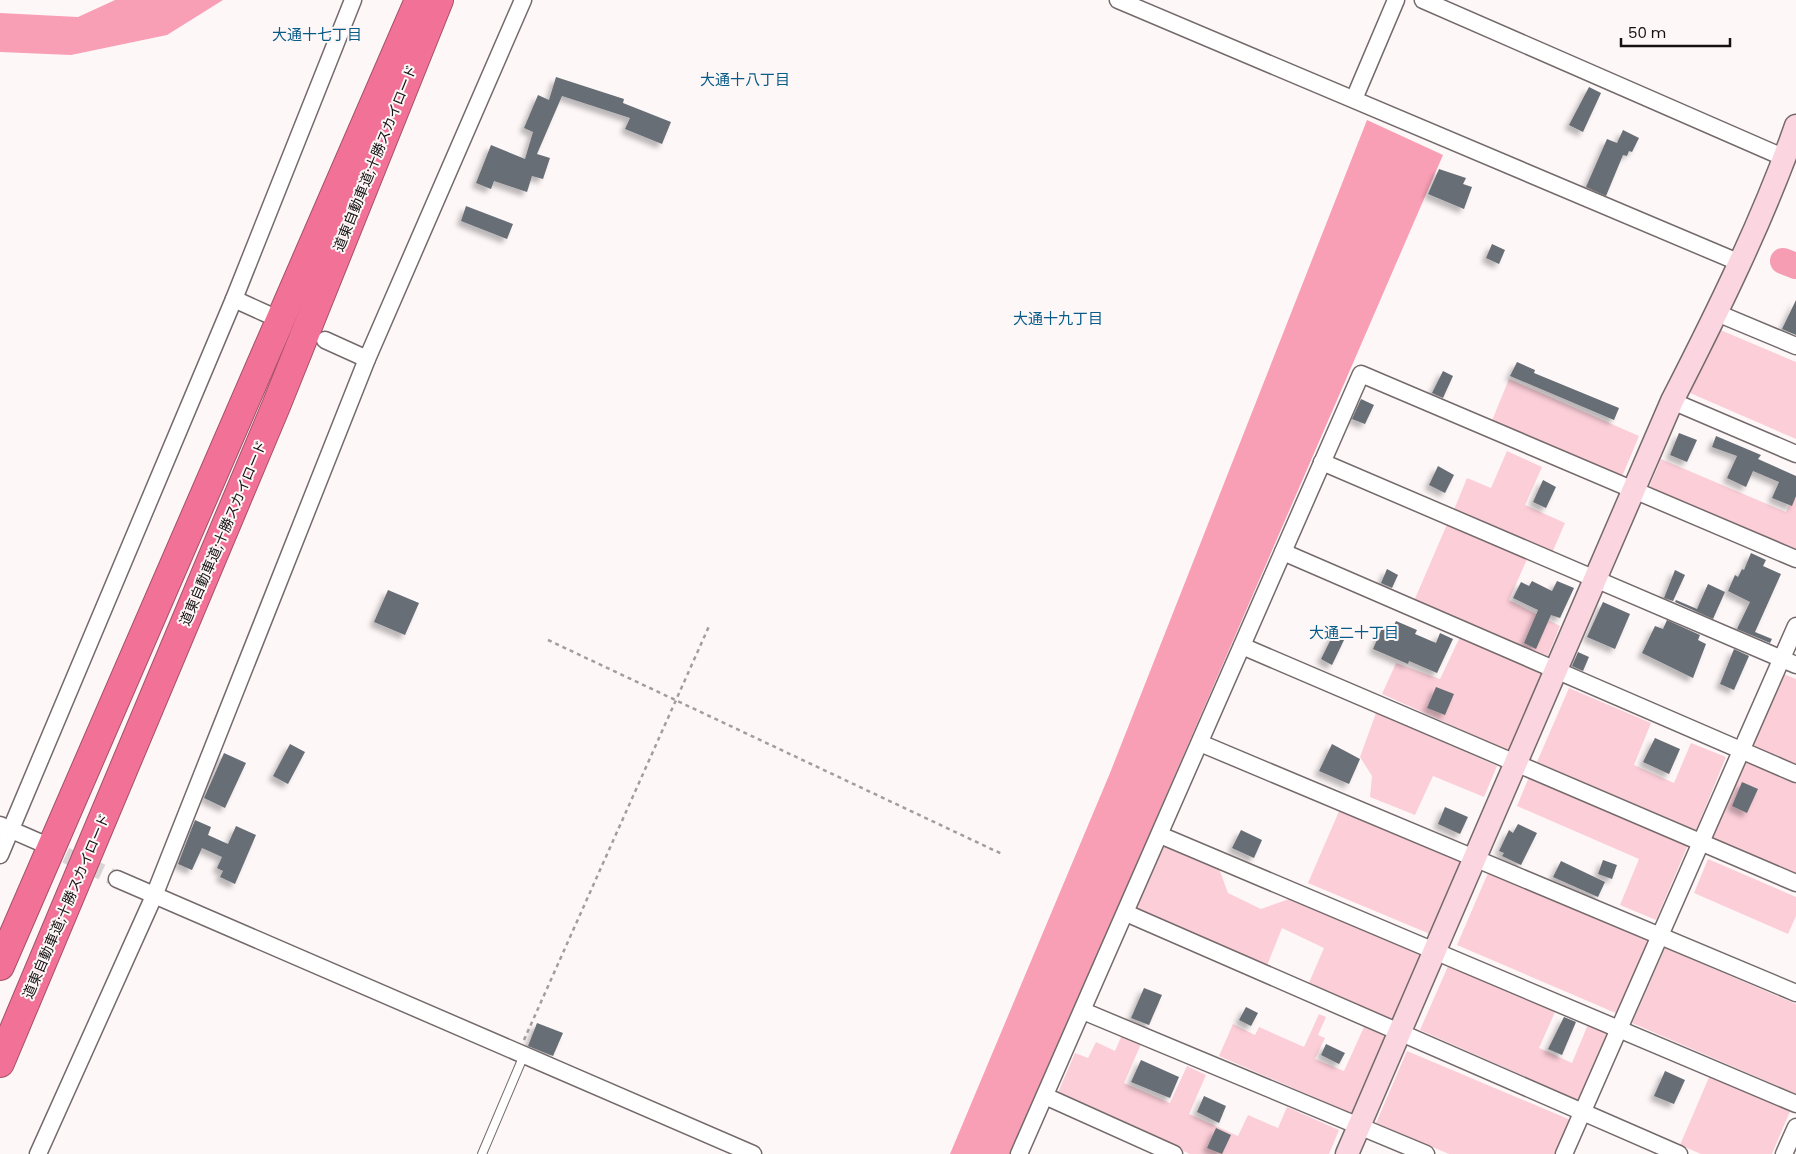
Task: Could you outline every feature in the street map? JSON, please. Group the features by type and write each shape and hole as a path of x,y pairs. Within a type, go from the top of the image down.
{"highway":[{"name":"道東自動車道;十勝スカイロード","path":"0,966 419,0"},
{"name":"道東自動車道;十勝スカイロード","path":"0,1063 276,406 439,0"}],"street":[{"path":"0,855 6,828 234,299 353,0"},
{"path":"38,1154 154,896 367,359 523,0"},
{"path":"1118,0 1738,262"},
{"path":"1354,99 1396,0"},
{"path":"1423,0 1785,158"},
{"path":"1347,1154 1672,401 1717,313 1785,158 1796,126"},
{"path":"234,299 267,314"},
{"path":"1717,313 1796,346"},
{"path":"325,340 367,359"},
{"path":"1019,1154 1361,374 1796,559"},
{"path":"1672,401 1796,454"},
{"path":"1322,462 1789,662"},
{"path":"1283,552 1796,774"},
{"path":"1564,1154 1742,750 1789,662 1796,626"},
{"path":"1242,646 1796,882"},
{"path":"1200,743 1796,992"},
{"path":"6,828 39,842"},
{"path":"1160,835 1796,1104"},
{"path":"116,879 752,1154"},
{"path":"1126,913 1679,1154"},
{"path":"1083,1011 1426,1154"},
{"path":"1045,1096 1174,1154"},
{"path":"1784,1154 1796,1127"}],"lane":[{"path":"482,1154 521,1054"}],"path":[{"path":"521,1054 710,624"},
{"path":"548,640 677,699 1002,854"}],"shaded area":[{"path":"115,0 223,0 167,35 71,55 0,52 0,13 78,17"},
{"path":"1367,120 1443,155 1011,1154 950,1154 1110,773"},
{"path":"1718,329 1796,362 1796,439 1690,393"},
{"path":"1509,379 1639,436 1621,479 1491,423"},
{"path":"1507,451 1542,467 1525,505 1565,523 1552,553 1453,512 1467,478 1491,488"},
{"path":"1661,459 1786,512 1796,489 1796,553 1648,490"},
{"path":"1448,522 1528,557 1509,600 1560,626 1547,658 1414,601"},
{"path":"1460,637 1545,670 1509,751 1382,694 1396,663 1440,679"},
{"path":"1781,673 1796,679 1796,766 1750,745"},
{"path":"1569,688 1651,723 1634,765 1674,783 1691,743 1726,757 1696,830 1537,762"},
{"path":"1376,713 1497,766 1484,797 1433,776 1415,815 1370,797 1372,776 1360,757"},
{"path":"1742,761 1796,784 1796,876 1709,839"},
{"path":"1529,777 1688,845 1656,920 1620,905 1639,859 1517,806"},
{"path":"1340,809 1461,860 1430,934 1308,883"},
{"path":"1165,841 1218,866 1228,893 1261,909 1292,898 1421,953 1392,1020 1308,985 1324,948 1282,928 1266,968 1134,909"},
{"path":"1708,859 1796,897 1796,916 1788,934 1694,893"},
{"path":"1488,873 1649,941 1618,1014 1457,945"},
{"path":"1665,948 1796,1004 1796,1094 1632,1023"},
{"path":"1449,964 1555,1012 1539,1048 1572,1063 1589,1022 1610,1031 1580,1101 1420,1030"},
{"path":"1319,1014 1326,1017 1318,1035 1325,1038 1315,1059 1344,1071 1364,1027 1385,1036 1351,1113 1219,1056 1233,1024 1255,1035 1259,1027 1304,1047"},
{"path":"1122,1035 1141,1044 1124,1083 1170,1103 1187,1066 1206,1075 1189,1114 1238,1136 1248,1115 1278,1128 1287,1107 1339,1130 1329,1154 1190,1154 1057,1095 1075,1053 1088,1058 1096,1042 1115,1051"},
{"path":"1407,1051 1573,1121 1558,1154 1449,1154 1376,1123"},
{"path":"1710,1075 1791,1109 1772,1154 1701,1154 1680,1145"}],"building":[{"path":"556,77 624,99 623,103 671,122 662,144 625,129 630,118 562,96 537,154 550,158 543,179 532,176 527,192 494,181 491,189 476,183 491,145 525,159 533,132 524,128 538,95 549,100"},
{"path":"1589,87 1601,93 1583,132 1569,125"},
{"path":"1623,130 1639,138 1632,152 1629,151 1627,156 1623,155 1606,196 1586,187 1607,139 1617,143"},
{"path":"1439,169 1466,178 1463,184 1472,187 1464,209 1428,194"},
{"path":"466,206 513,224 507,239 461,221"},
{"path":"1492,244 1505,250 1499,264 1486,258"},
{"path":"1796,300 1796,335 1782,329"},
{"path":"1517,362 1535,370 1534,373 1619,408 1614,420 1510,376"},
{"path":"1443,371 1453,376 1443,398 1432,393"},
{"path":"1361,399 1374,405 1365,424 1352,419"},
{"path":"1679,433 1697,440 1687,462 1670,455"},
{"path":"1716,436 1761,455 1758,459 1796,476 1796,496 1792,506 1772,498 1779,482 1753,471 1746,487 1727,478 1737,456 1712,447"},
{"path":"1438,466 1454,475 1445,493 1429,485"},
{"path":"1543,480 1556,487 1546,508 1533,502"},
{"path":"1751,553 1766,560 1763,566 1781,574 1755,632 1772,639 1770,643 1737,629 1750,602 1728,591 1735,575 1738,577 1742,569 1744,570"},
{"path":"1387,569 1398,575 1392,588 1381,583"},
{"path":"1675,570 1685,575 1673,601 1664,598"},
{"path":"1532,581 1552,591 1557,581 1574,588 1560,618 1551,615 1536,649 1524,643 1538,610 1513,598 1521,582 1529,586"},
{"path":"1708,584 1725,592 1713,619 1675,602 1676,600 1697,609"},
{"path":"388,590 419,603 405,635 374,622"},
{"path":"1603,602 1630,614 1615,649 1587,637"},
{"path":"1667,620 1700,635 1698,640 1706,644 1693,678 1642,653 1655,626 1663,629"},
{"path":"1396,621 1417,630 1415,634 1436,643 1440,633 1453,639 1437,673 1409,661 1408,664 1373,649 1382,628 1391,632"},
{"path":"1334,633 1345,638 1332,665 1321,659"},
{"path":"1734,649 1749,656 1734,690 1720,684"},
{"path":"1578,652 1589,657 1583,671 1572,666"},
{"path":"1436,687 1454,694 1445,715 1427,708"},
{"path":"1655,738 1680,749 1669,774 1643,762"},
{"path":"290,744 305,752 288,784 273,776"},
{"path":"1332,744 1360,759 1349,784 1319,771"},
{"path":"224,753 246,763 225,808 204,798"},
{"path":"1742,782 1758,789 1747,813 1732,806"},
{"path":"1445,807 1468,817 1460,834 1438,824"},
{"path":"195,820 211,827 208,835 228,844 236,826 256,835 235,884 220,877 223,871 217,868 222,857 202,848 192,870 178,864"},
{"path":"1518,824 1537,833 1521,865 1502,856 1504,853 1499,851 1509,830 1513,833"},
{"path":"1241,830 1262,840 1254,858 1232,848"},
{"path":"1603,860 1617,865 1612,879 1598,874"},
{"path":"1561,861 1605,882 1598,897 1553,877"},
{"path":"1144,988 1162,995 1149,1025 1131,1018"},
{"path":"1246,1007 1258,1013 1251,1026 1239,1020"},
{"path":"1564,1017 1576,1022 1562,1055 1548,1049"},
{"path":"537,1023 563,1033 553,1056 528,1046"},
{"path":"1326,1044 1345,1053 1339,1064 1321,1055"},
{"path":"1141,1060 1179,1077 1170,1098 1131,1082"},
{"path":"1665,1071 1685,1080 1674,1104 1654,1096"},
{"path":"1204,1096 1226,1106 1219,1123 1197,1112"},
{"path":"1216,1128 1231,1135 1222,1154 1207,1148"}],"waterway":[{"path":"1783,261 1796,266"}],"tunnel":[{"path":"44,845 117,879"}],"district":[{"name":"大通十七丁目","path":"317,35"},
{"name":"大通十八丁目","path":"745,80"},
{"name":"大通十九丁目","path":"1058,319"},
{"name":"大通二十丁目","path":"1354,633"}]}
